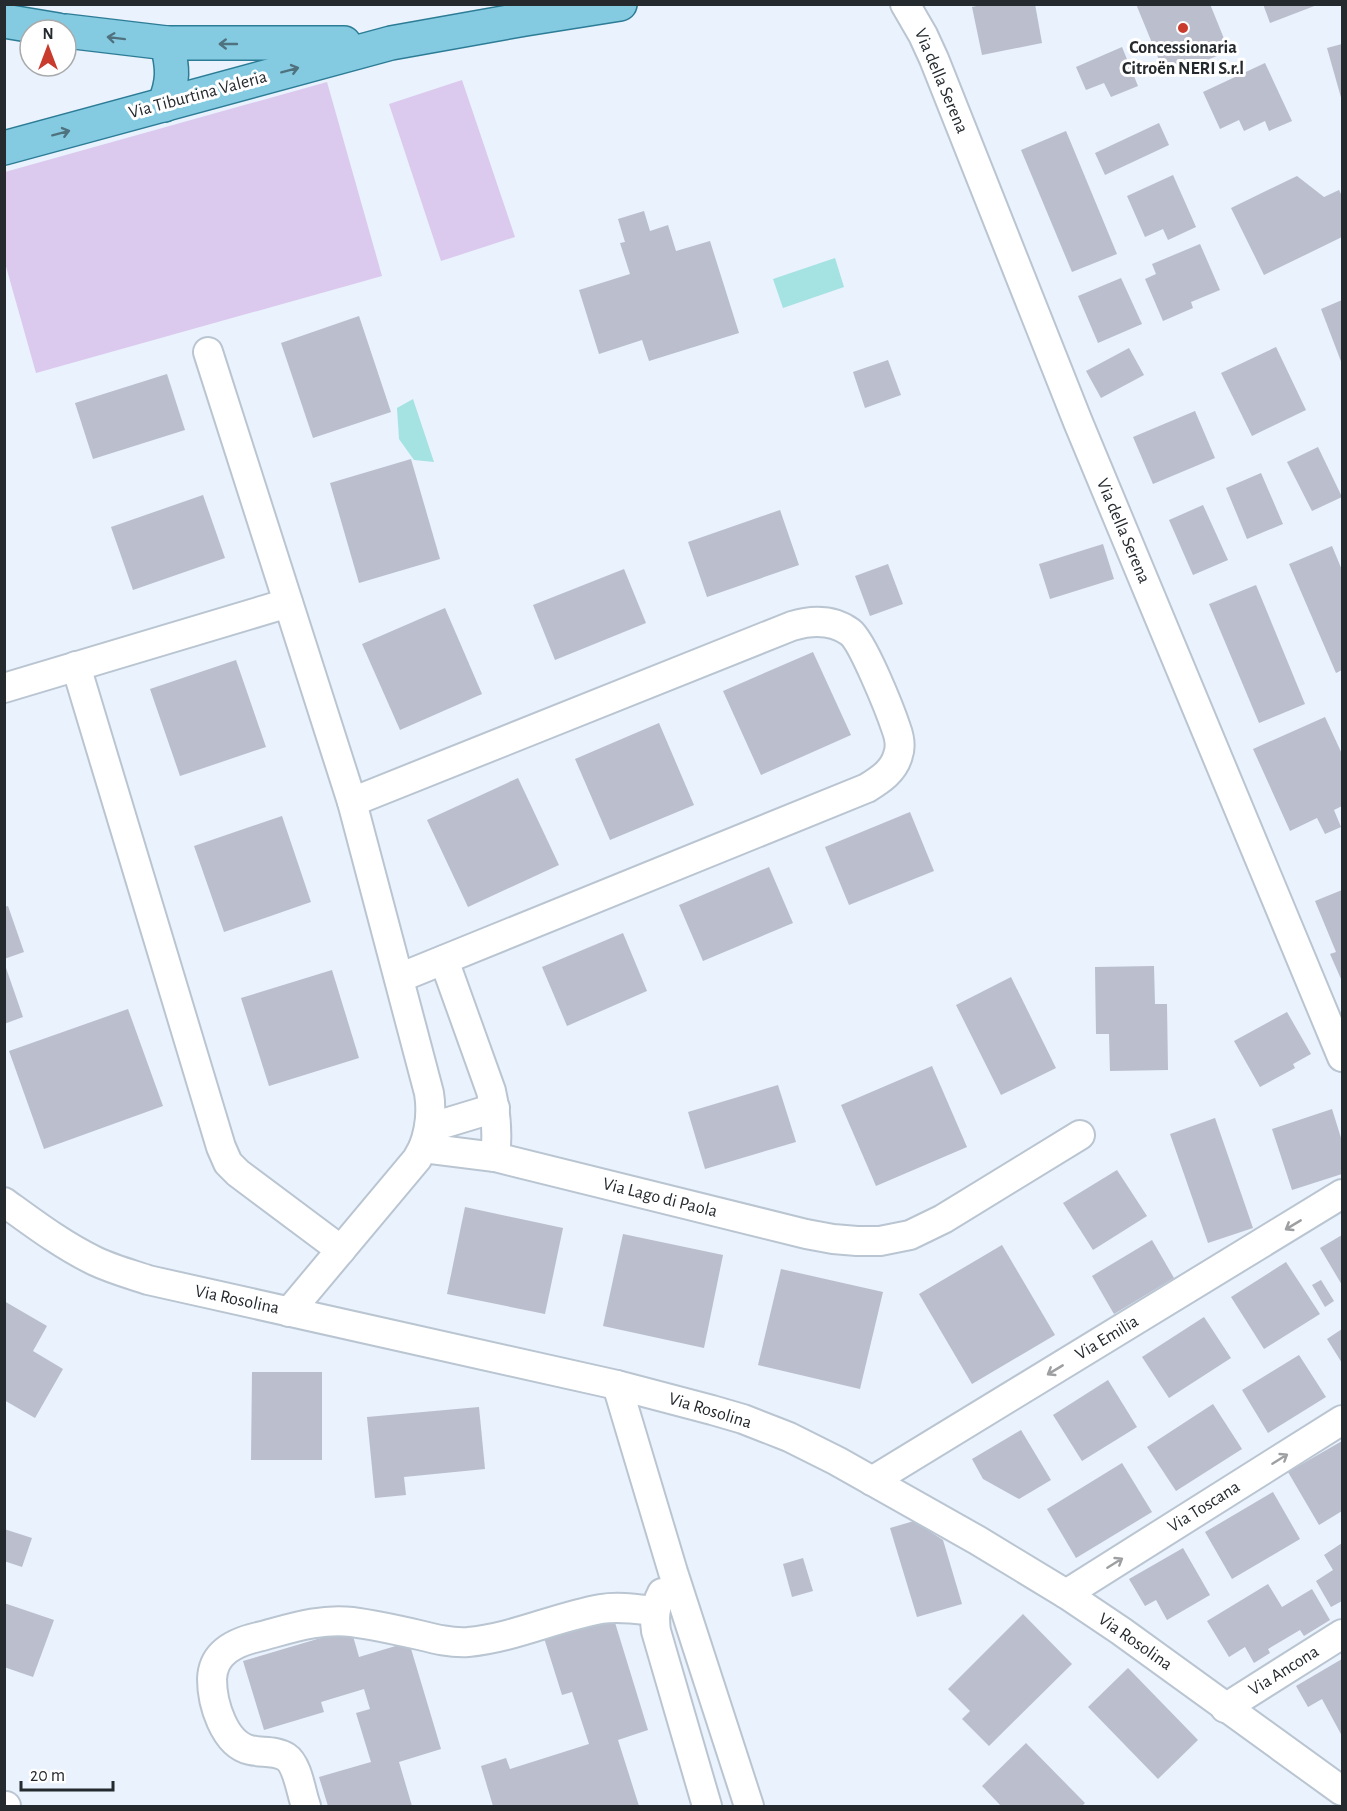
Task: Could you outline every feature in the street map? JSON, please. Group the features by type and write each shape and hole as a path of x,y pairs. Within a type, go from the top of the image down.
{"main road":[{"name":"Via Tiburtina Valeria","path":"4,148 391,43 553,9 620,4"},
{"name":"Via Tiburtina Valeria","path":"78,32 167,43 391,43"},
{"path":"164,105 173,75 167,43"}],"street":[{"name":"Via della Serena","path":"906,4 934,59 1078,422 1342,1057"},
{"path":"208,352 352,802 429,1093 431,1112 426,1138 417,1159 289,1312"},
{"path":"4,688 288,603"},
{"path":"352,802 800,623 817,621 834,624 852,634 861,645 892,718 898,738 898,755 890,771 882,779 859,792 399,978"},
{"path":"76,666 225,1158 238,1173 341,1250"},
{"path":"444,960 487,1076 495,1108 497,1135 495,1157"},
{"path":"426,1138 495,1108"},
{"name":"Via Lago di Paola","path":"426,1138 806,1234 833,1239 880,1241 910,1235 943,1220 1080,1135"},
{"name":"Via Emilia","path":"872,1481 1342,1194"},
{"name":"Via Rosolina","path":"4,1202 44,1231 96,1261 159,1283 617,1385 696,1405 743,1419 813,1449 990,1548 1066,1594 1121,1631 1342,1791"},
{"path":"617,1385 673,1572 749,1806"},
{"name":"Via Toscana","path":"1066,1594 1342,1420"},
{"path":"673,1572 656,1606 656,1631 707,1806"},
{"path":"306,1806 294,1766 289,1760 278,1753 242,1748 232,1740 225,1729 214,1701 212,1674 219,1658 229,1647 245,1640 322,1622 352,1622 442,1641 462,1642 490,1638 600,1609 626,1608 655,1611"},
{"name":"Via Ancona","path":"1225,1708 1342,1634"}],"shaded area":[{"path":"462,80 515,237 441,261 389,104"},
{"path":"327,82 382,276 36,373 5,263 5,172"},
{"path":"835,258 844,287 783,308 773,279"},
{"path":"413,399 434,462 414,460 399,439 397,408"}],"building":[{"path":"985,4 1035,4 1042,43 982,55 972,7"},
{"name":"Concessionaria Citroën NERI S.r.l","path":"1136,4 1210,4 1229,51 1166,77"},
{"path":"1263,4 1317,4 1317,5 1270,23"},
{"path":"1342,44 1342,101 1327,48"},
{"path":"1122,47 1138,86 1111,97 1104,83 1086,90 1076,67"},
{"path":"1265,63 1292,121 1269,131 1265,121 1244,131 1239,120 1220,129 1203,92"},
{"path":"1159,123 1169,145 1105,175 1095,153"},
{"path":"1066,131 1117,254 1072,272 1021,150"},
{"path":"1173,175 1196,227 1168,240 1163,229 1145,237 1127,196"},
{"path":"1297,176 1324,197 1339,190 1342,196 1342,237 1264,275 1231,208"},
{"path":"644,211 650,231 668,225 676,251 710,241 739,333 649,361 642,340 599,354 579,290 630,274 620,243 625,242 618,219"},
{"path":"1200,244 1220,290 1191,302 1193,308 1163,321 1145,279 1156,274 1152,264"},
{"path":"1121,278 1142,324 1098,343 1078,296"},
{"path":"1342,300 1342,364 1321,309"},
{"path":"359,316 391,412 313,438 281,343"},
{"path":"1276,347 1306,410 1252,436 1221,373"},
{"path":"1129,348 1144,375 1101,398 1086,371"},
{"path":"888,360 901,395 865,408 853,372"},
{"path":"167,374 185,430 93,459 75,403"},
{"path":"1195,411 1215,458 1153,484 1133,437"},
{"path":"1318,447 1342,497 1312,511 1287,462"},
{"path":"411,459 440,559 359,583 330,483"},
{"path":"1261,473 1283,524 1247,539 1226,488"},
{"path":"203,495 225,558 133,590 111,527"},
{"path":"1203,505 1228,560 1193,575 1169,520"},
{"path":"780,510 799,565 707,597 688,542"},
{"path":"1103,544 1114,579 1050,599 1039,564"},
{"path":"1332,546 1342,570 1342,670 1336,673 1289,564"},
{"path":"888,564 903,604 870,616 855,576"},
{"path":"624,569 646,623 555,660 533,605"},
{"path":"1256,585 1305,704 1259,723 1209,604"},
{"path":"445,608 482,694 400,730 362,644"},
{"path":"813,652 851,735 761,775 723,691"},
{"path":"236,660 266,747 180,776 150,689"},
{"path":"1325,717 1342,754 1342,806 1334,810 1341,827 1325,834 1317,818 1290,831 1253,749"},
{"path":"659,723 694,805 610,840 575,759"},
{"path":"518,778 559,865 468,907 427,820"},
{"path":"910,812 934,871 849,905 825,847"},
{"path":"282,816 311,902 224,932 194,846"},
{"path":"769,867 793,923 703,961 679,905"},
{"path":"1342,890 1341,979 1330,954 1336,952 1315,901"},
{"path":"8,906 24,952 4,959 4,907"},
{"path":"623,933 647,991 567,1026 542,967"},
{"path":"4,966 23,1017 4,1024"},
{"path":"1154,966 1155,1004 1167,1004 1168,1070 1110,1071 1109,1034 1096,1034 1095,967"},
{"path":"332,970 359,1058 269,1086 241,998"},
{"path":"1011,977 1056,1068 1001,1095 956,1005"},
{"path":"128,1009 163,1106 44,1149 9,1051"},
{"path":"1287,1012 1311,1054 1293,1064 1295,1068 1260,1087 1234,1041"},
{"path":"932,1066 967,1147 876,1186 841,1105"},
{"path":"778,1085 796,1142 705,1169 688,1112"},
{"path":"1332,1109 1342,1141 1342,1174 1292,1190 1272,1129"},
{"path":"1215,1118 1253,1228 1208,1243 1170,1134"},
{"path":"1117,1170 1147,1216 1093,1250 1063,1203"},
{"path":"465,1207 563,1228 545,1314 447,1294"},
{"path":"623,1234 723,1255 704,1348 603,1326"},
{"path":"1342,1235 1342,1285 1320,1248"},
{"path":"1152,1240 1174,1278 1114,1314 1092,1276"},
{"path":"1002,1245 1055,1335 972,1384 919,1294"},
{"path":"1286,1262 1320,1314 1264,1349 1231,1297"},
{"path":"781,1269 883,1292 860,1389 758,1365"},
{"path":"1321,1280 1334,1301 1325,1307 1312,1285"},
{"path":"4,1301 47,1326 33,1351 63,1369 35,1418 4,1400"},
{"path":"1204,1317 1231,1358 1169,1398 1142,1357"},
{"path":"1342,1329 1342,1363 1327,1339"},
{"path":"1299,1355 1326,1397 1268,1433 1242,1390"},
{"path":"252,1372 322,1372 322,1460 251,1460"},
{"path":"1108,1380 1137,1427 1082,1461 1053,1415"},
{"path":"1213,1404 1242,1449 1176,1491 1147,1447"},
{"path":"479,1407 485,1469 404,1477 406,1495 375,1498 367,1417"},
{"path":"1021,1430 1051,1480 1019,1499 983,1479 972,1459"},
{"path":"1342,1441 1342,1511 1319,1525 1288,1472"},
{"path":"1122,1463 1152,1512 1076,1558 1047,1509"},
{"path":"1273,1492 1300,1539 1232,1579 1205,1532"},
{"path":"914,1521 943,1540 962,1604 917,1617 890,1528"},
{"path":"4,1529 32,1538 22,1567 4,1561"},
{"path":"1342,1543 1342,1601 1331,1607 1316,1581 1333,1570 1324,1555"},
{"path":"1183,1548 1210,1595 1167,1620 1156,1600 1145,1606 1129,1579"},
{"path":"803,1558 813,1591 792,1597 783,1564"},
{"path":"1268,1584 1282,1607 1312,1589 1330,1620 1304,1636 1300,1630 1268,1649 1270,1653 1254,1663 1245,1647 1229,1657 1207,1621"},
{"path":"4,1603 54,1620 33,1677 4,1667"},
{"path":"1023,1614 1072,1664 989,1746 962,1719 970,1711 948,1689"},
{"path":"613,1616 648,1730 618,1740 639,1806 493,1806 481,1766 506,1758 510,1769 589,1744 572,1692 562,1695 544,1638"},
{"path":"351,1629 359,1657 409,1642 441,1749 399,1762 412,1806 328,1806 319,1777 371,1762 356,1713 370,1709 364,1689 321,1702 324,1712 264,1730 243,1661"},
{"path":"1342,1659 1342,1736 1322,1699 1308,1707 1296,1686"},
{"path":"1128,1668 1198,1740 1158,1779 1088,1707"},
{"path":"1026,1743 1085,1803 1082,1806 1001,1806 982,1786"}],"place":[{"name":"Concessionaria Citroën NERI S.r.l","path":"1183,28"}]}
